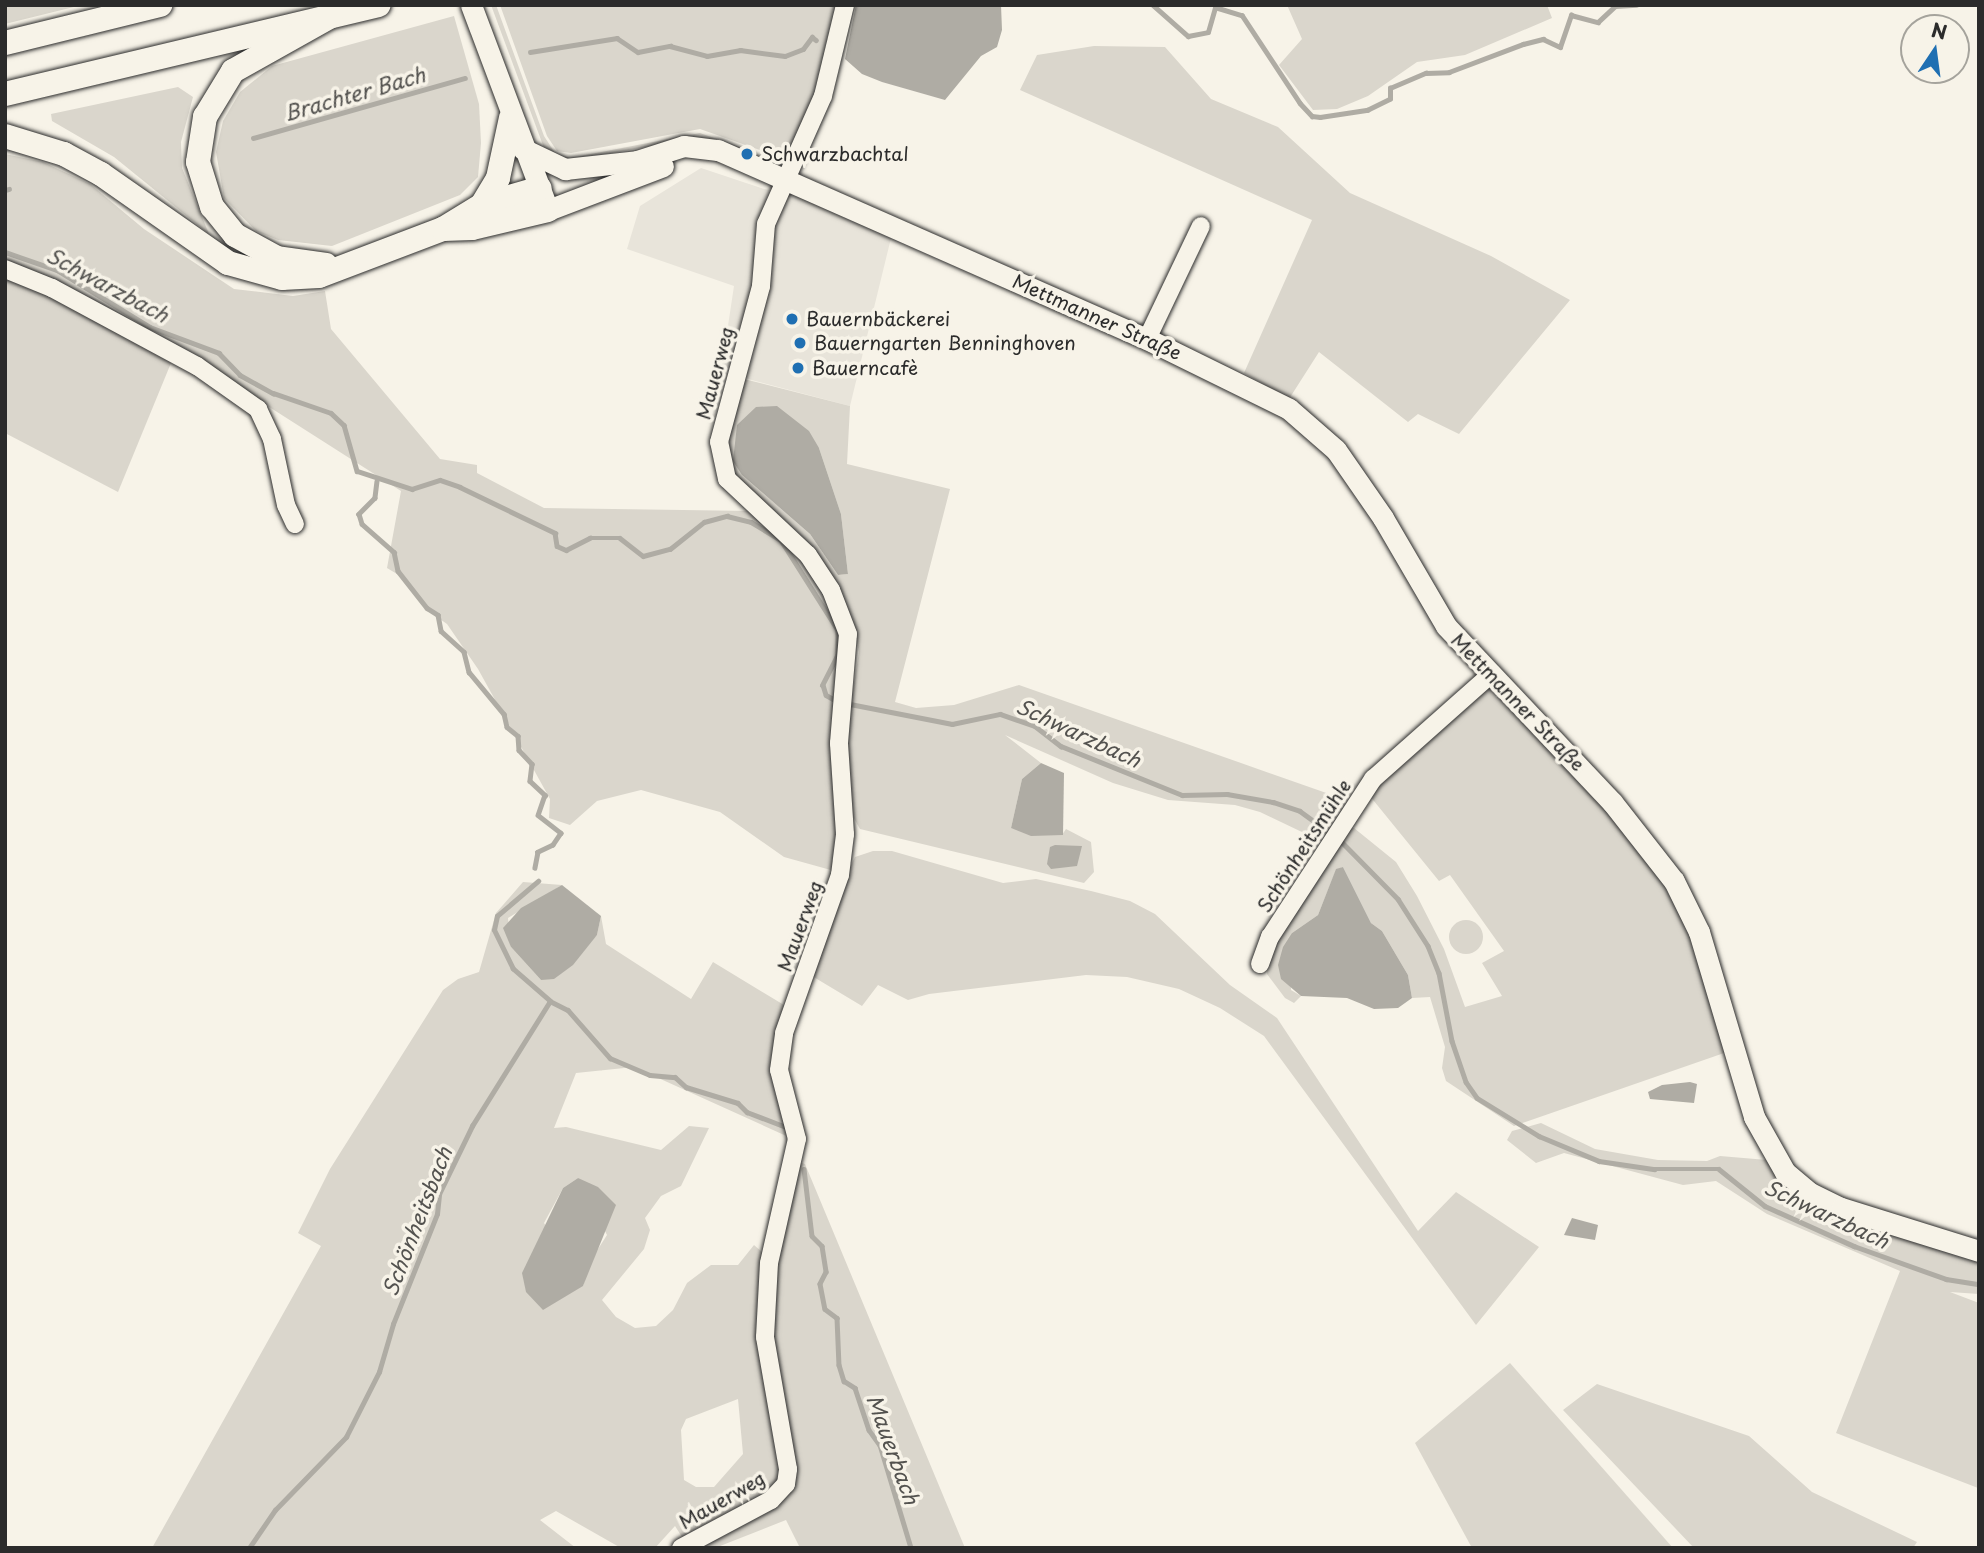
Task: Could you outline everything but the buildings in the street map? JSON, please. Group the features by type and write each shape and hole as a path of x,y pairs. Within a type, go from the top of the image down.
{"highway":[{"path":"5,43 160,5"},
{"path":"5,94 379,5"},
{"path":"331,16 233,71 205,117 198,162 212,207 234,235 277,258 337,267"},
{"path":"482,205 498,178 511,118"},
{"path":"5,136 64,154 101,174 203,249 246,271 302,279 443,229 482,205 544,199"},
{"path":"443,229 472,228 544,199"}],"main road":[{"path":"471,5 511,118 544,199 637,161"},
{"name":"Mettmanner Straße","path":"523,149 565,169 637,161 700,145 784,179 1147,339 1270,398 1321,435 1383,518 1446,626 1489,676 1604,792 1674,881 1699,932 1754,1117 1786,1172 1810,1193 1841,1209 1979,1251"},
{"name":"Mettmanner Straße","path":"544,199 684,159 737,159"}],"street":[{"path":"784,179 823,96 845,5"},
{"name":"Mauerweg","path":"681,1548 762,1506 786,1484 782,1424 765,1337 769,1263 797,1139 779,1070 784,1033 840,875 845,834 839,743 846,692 848,634 831,590 794,538 736,492 722,470 719,452 725,414 761,286 766,224 784,179"},
{"path":"1147,339 1201,226"},
{"path":"5,269 107,316 214,376 258,409 272,439 286,505 295,524"},
{"name":"Schönheitsmühle","path":"1260,964 1270,937 1339,826 1394,757 1489,676"}],"shaded area":[{"path":"5,5 82,5 5,24"},
{"path":"491,5 496,5 544,136 555,153 570,158 700,133 748,150 674,142 566,161 544,148"},
{"path":"500,5 840,5 819,94 785,159 700,129 571,153 557,151 547,136"},
{"path":"856,5 1001,5 1002,30 997,47 981,56 945,100 862,74 845,59"},
{"path":"1287,5 1547,5 1552,18 1465,55 1417,62 1368,96 1337,109 1313,110 1279,65 1302,39"},
{"path":"454,16 479,104 481,143 478,177 460,195 332,246 278,240 256,231 224,198 216,152 223,121 240,92 272,66"},
{"path":"1094,46 1165,47 1211,99 1278,127 1350,193 1491,256 1570,300 1459,434 1418,414 1408,422 1319,352 1289,399 1244,373 1312,220 1020,90 1037,55"},
{"path":"178,87 193,97 181,142 182,168 209,234 114,157 52,121 51,114"},
{"path":"5,154 43,162 90,184 144,229 234,289 293,296 325,291 331,329 440,459 477,465 477,473 544,508 752,511 815,574 842,636 838,872 784,857 720,812 641,790 597,801 570,825 549,818 550,799 478,669 447,624 427,610 407,580 387,568 401,491 244,391 5,264"},
{"path":"701,168 764,189 802,195 892,234 850,406 721,372 734,286 627,249 640,206"},
{"path":"5,276 55,297 171,363 118,492 5,433"},
{"path":"740,378 850,406 847,464 950,489 895,702 916,708 954,705 1019,685 1352,802 1327,844 1260,812 1235,805 1168,800 1113,783 1005,735 1041,763 1022,779 1011,828 1062,835 1066,829 1091,842 1094,872 1084,883 860,829 851,813 844,746 859,652 854,629 845,610 740,488 724,456","holes":["819,448 841,514 848,574 838,575 810,534 742,475"]},
{"path":"777,406 809,431 819,448 841,514 848,574 838,575 810,534 742,475 733,461 737,425 756,407"},
{"path":"1491,683 1557,747 1678,897 1727,1052 1514,1126 1446,1081 1442,1068 1445,1047 1430,997 1412,998 1408,975 1382,931 1371,923 1343,867 1336,870 1318,915 1292,933 1291,990 1301,996 1294,1003 1285,998 1267,974 1266,958 1343,828 1354,828 1396,862 1444,949 1465,1007 1502,996 1482,963 1504,951 1450,875 1439,881 1365,790"},
{"path":"1041,763 1064,773 1063,835 1031,836 1011,828 1022,779"},
{"path":"1082,846 1077,866 1051,869 1047,864 1050,847"},
{"path":"873,851 892,851 1003,883 1036,879 1091,891 1130,901 1155,914 1230,985 1277,1018 1418,1231 1456,1192 1539,1247 1476,1325 1264,1036 1220,1008 1179,989 1127,977 1086,975 929,994 908,1000 878,985 862,1006 812,976 850,867 855,857"},
{"path":"1343,867 1371,923 1382,931 1408,975 1412,998 1398,1008 1374,1009 1347,998 1301,996 1281,979 1278,965 1283,947 1292,933 1318,915 1336,869"},
{"path":"523,882 562,885 508,918 511,947 541,980 597,935 601,916 606,944 691,999 713,962 784,1005 781,1031 793,1139 634,1067 576,1073 554,1128 566,1127 661,1150 689,1126 709,1128 681,1186 661,1196 645,1218 650,1230 644,1249 602,1300 616,1317 635,1328 656,1326 673,1310 687,1283 711,1265 738,1265 754,1245 769,1258 798,1162 805,1164 965,1548 800,1548 786,1520 715,1548 689,1548 675,1526 655,1548 621,1548 556,1511 540,1520 576,1548 152,1548 321,1246 298,1233 330,1169 443,990 458,979 479,972 496,913","holes":["578,1178 607,1235 591,1260 583,1286 544,1223 563,1188","738,1399 743,1454 714,1487 696,1487 684,1480 681,1430 686,1419"]},
{"path":"562,885 601,916 597,935 573,965 554,979 541,980 511,947 503,928 521,908"},
{"path":"1466,920 1478,925 1483,937 1478,949 1466,954 1454,949 1449,937 1454,925"},
{"path":"1690,1082 1697,1084 1694,1103 1650,1099 1648,1092 1662,1085"},
{"path":"1541,1123 1595,1149 1658,1160 1707,1161 1720,1156 1767,1160 1790,1184 1979,1256 1979,1294 1950,1292 1979,1303 1978,1488 1836,1433 1900,1271 1767,1214 1716,1181 1683,1185 1564,1153 1536,1163 1507,1140 1512,1131"},
{"path":"578,1178 598,1187 616,1205 583,1286 543,1310 526,1292 522,1273 563,1188"},
{"path":"1572,1218 1598,1225 1595,1240 1564,1235"},
{"path":"1510,1363 1673,1548 1472,1548 1415,1443"},
{"path":"1597,1384 1749,1436 1812,1492 1917,1542 1913,1548 1694,1548 1563,1410"}],"waterway":[{"name":"Brachter Bach","path":"1153,5 1188,36 1208,32 1215,7 1242,15 1300,103 1312,116 1320,117 1367,110 1390,99 1390,88 1426,73 1449,72 1523,44 1543,39 1560,47 1571,15 1598,22 1615,6 1636,5"},
{"name":"Brachter Bach","path":"530,52 617,38 638,52 670,46 707,56 740,50 785,56 803,49 812,37 816,40"},
{"name":"Brachter Bach","path":"253,138 465,78"},
{"name":"Brachter Bach","path":"5,190 9,189"},
{"name":"Schwarzbach","path":"5,252 57,270 150,327 219,353 240,375 273,393 331,413 344,425 357,471 412,489 440,480 460,487 555,533 557,546 566,550 590,538 620,538 643,556 670,549 704,522 727,516 751,522 781,540 838,630 838,655 823,685 826,695 837,701"},
{"name":"Schönheitsbach","path":"377,481 375,498 359,514 362,524 394,552 398,571 427,608 438,615 441,631 464,652 469,672 504,714 507,727 518,736 519,750 532,764 530,781 545,795 538,815 561,833 553,845 538,852 535,868"},
{"name":"Schwarzbach","path":"845,703 952,724 1000,714 1035,726 1061,746 1182,795 1227,794 1273,802 1300,811 1330,833"},
{"name":"Schwarzbach","path":"1338,838 1398,899 1428,946 1439,973 1452,1041 1466,1082 1477,1098 1539,1136 1599,1161 1654,1169 1719,1169 1765,1206 1854,1246 1946,1279 1979,1284"},
{"name":"Schönheitsbach","path":"249,1548 275,1510 346,1437 379,1372 393,1324 437,1214 439,1194 472,1126 550,1001 513,969 494,930 497,916 538,881"},
{"name":"Mauerbach","path":"550,1001 568,1010 610,1058 650,1075 675,1077 686,1087 738,1103 747,1112 784,1126"},
{"name":"Mauerbach","path":"804,1169 812,1236 822,1246 826,1272 820,1284 825,1309 837,1318 839,1365 844,1381 855,1388 869,1430 880,1445 911,1548"}],"place":[{"name":"Schwarzbachtal","path":"747,154"},
{"name":"Bauernbäckerei","path":"792,319"},
{"name":"Bauerngarten Benninghoven","path":"800,343"},
{"name":"Bauerncafè","path":"798,368"}]}
